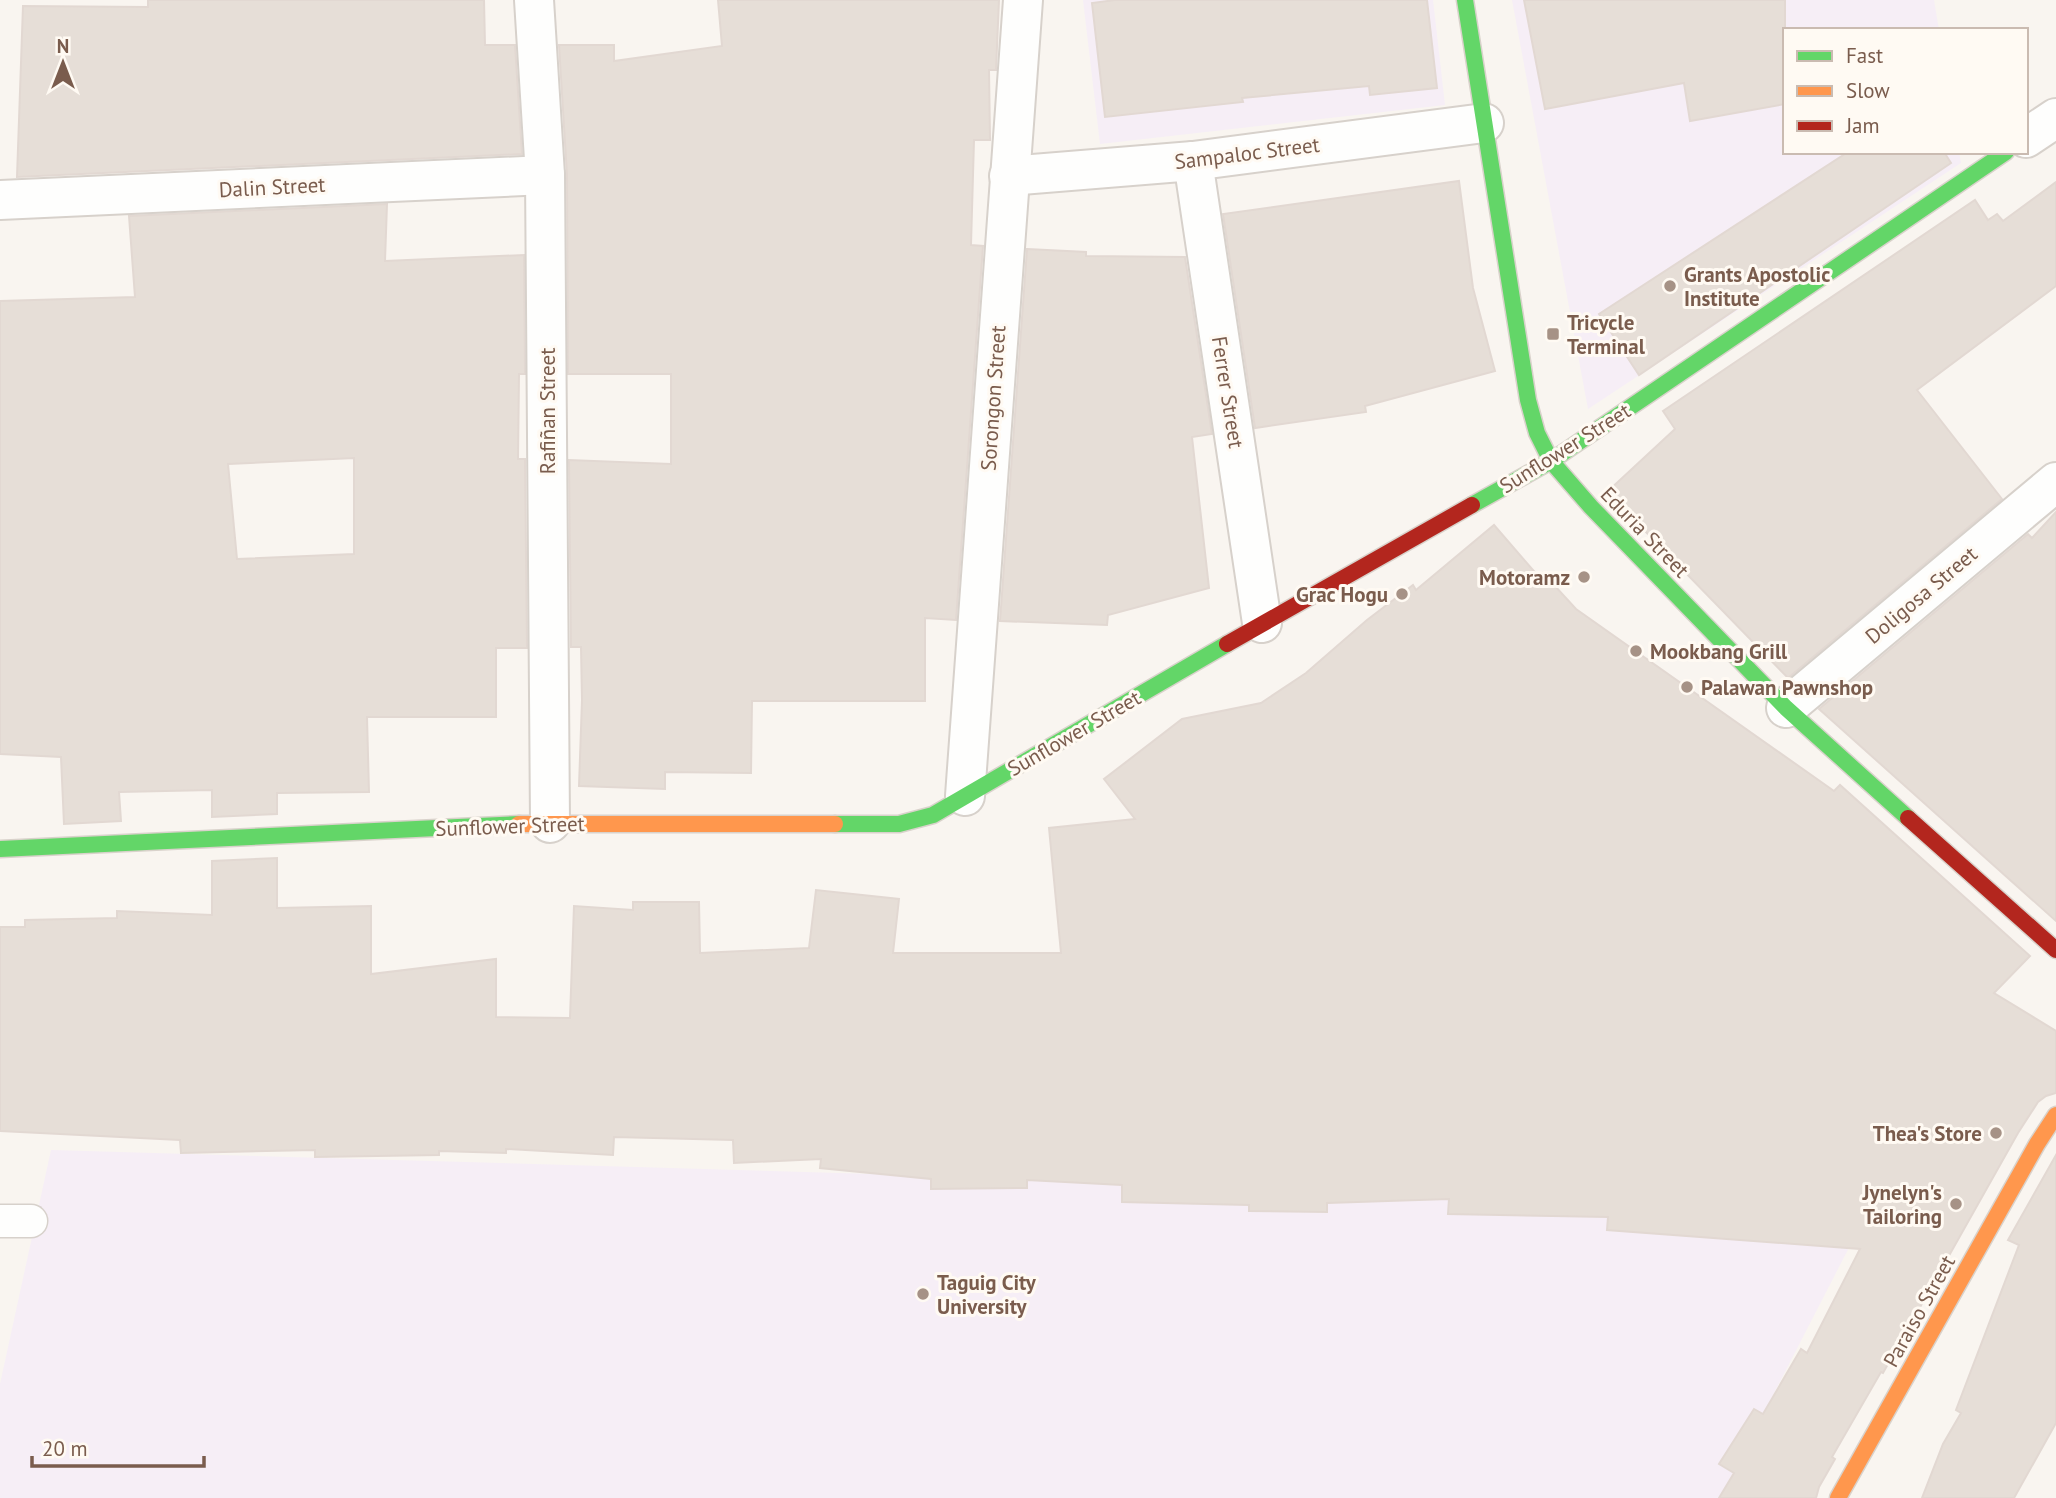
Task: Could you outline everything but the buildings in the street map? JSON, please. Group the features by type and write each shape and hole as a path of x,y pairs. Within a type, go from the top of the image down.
{"street":[{"name":"Rafiñan Street","path":"534,0 545,175 550,823"},
{"name":"Sorongon Street","path":"965,796 1023,0"},
{"name":"Eduria Street","path":"1465,0 1528,400 1537,433 1551,461 1591,507 1786,708 2056,950"},
{"path":"2028,137 2056,118"},
{"name":"Sampaloc Street","path":"1009,176 1193,162 1484,123"},
{"name":"Sunflower Street","path":"0,849 550,823 899,824 933,816 1262,623 1551,461 2003,154"},
{"name":"Ferrer Street","path":"1193,162 1262,623"},
{"name":"Dalin Street","path":"0,200 545,175"},
{"name":"Doligosa Street","path":"1786,708 2056,482"},
{"name":"Paraiso Street","path":"1838,1498 2050,1136"}],"lane":[{"path":"0,1221 31,1221"}],"shaded area":[{"path":"1083,0 1433,0 1445,105 1100,144"},
{"name":"Grants Apostolic Institute","path":"1512,0 1934,0 1939,28 1783,28 1783,154 1959,154 1961,163 1588,409"},
{"name":"Taguig City University","path":"51,1150 1872,1203 1720,1498 0,1498 0,1384"}],"traffic: fast":[{"path":"1465,0 1528,400 1537,433 1551,461 1591,507 1786,708 1908,818"},
{"path":"1472,505 1551,461 2003,154"},
{"path":"835,824 899,824 933,815 1227,644"},
{"path":"0,849 519,824"}],"traffic: slow":[{"path":"519,824 835,824"},
{"path":"1838,1498 2037,1144 2056,1115"}],"traffic: jam":[{"path":"1227,644 1472,505"},
{"path":"1908,818 2056,950"}],"place":[{"name":"Grants Apostolic Institute","path":"1670,286"},
{"name":"Tricycle Terminal","path":"1553,334"},
{"name":"Motoramz","path":"1584,577"},
{"name":"Grac Hogu","path":"1402,594"},
{"name":"Mookbang Grill","path":"1636,651"},
{"name":"Palawan Pawnshop","path":"1687,687"},
{"name":"Thea's Store","path":"1996,1133"},
{"name":"Jynelyn's Tailoring","path":"1956,1204"},
{"name":"Taguig City University","path":"923,1294"}]}
